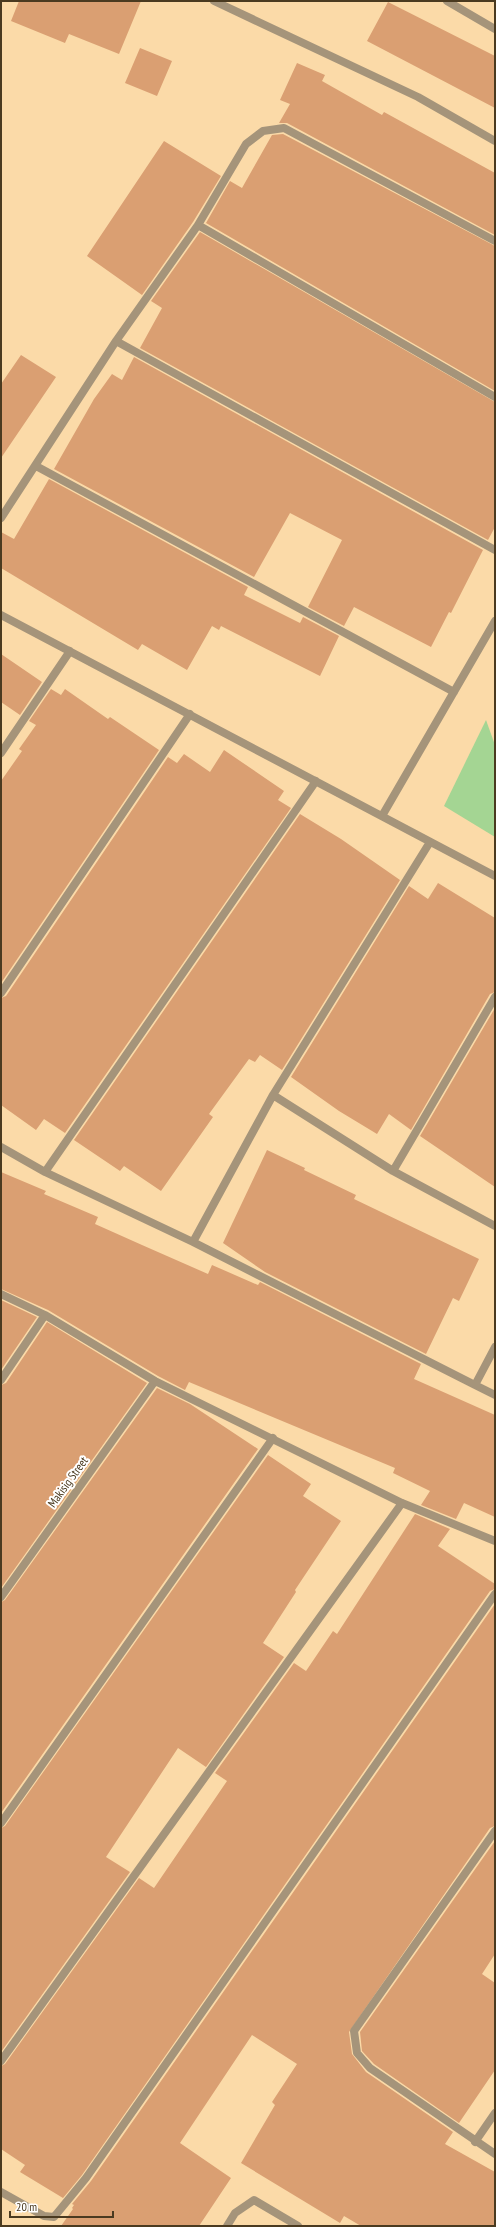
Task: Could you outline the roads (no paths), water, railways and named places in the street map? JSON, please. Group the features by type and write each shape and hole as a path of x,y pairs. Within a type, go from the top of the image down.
{"street":[{"path":"214,1 418,96 495,141"},
{"path":"447,1 495,29"},
{"path":"1,518 116,341 198,225 246,144 263,131 284,128 495,241"},
{"path":"198,225 495,397"},
{"path":"116,341 495,550"},
{"path":"36,466 454,692"},
{"path":"1,615 495,876"},
{"path":"382,816 495,621"},
{"path":"1,753 70,651"},
{"path":"1,994 190,714"},
{"path":"45,1172 316,781"},
{"path":"193,1242 273,1096 430,842"},
{"path":"393,1171 495,997"},
{"path":"273,1096 393,1171 495,1226"},
{"path":"1,1147 45,1172 193,1242 495,1395"},
{"path":"1,1294 45,1315 155,1381 402,1503 495,1541"},
{"path":"1,1380 45,1315"},
{"path":"475,1385 495,1347"},
{"name":"Makisig Street","path":"1,1596 155,1381"},
{"path":"1,1822 273,1438"},
{"path":"1,2061 402,1503"},
{"path":"1,2192 44,2216 54,2217 82,2183 495,1594"},
{"path":"495,1831 354,2031 357,2053 370,2068 475,2142 495,2154"},
{"path":"475,2142 495,2113"},
{"path":"227,2226 235,2214 254,2200 298,2226"}]}
